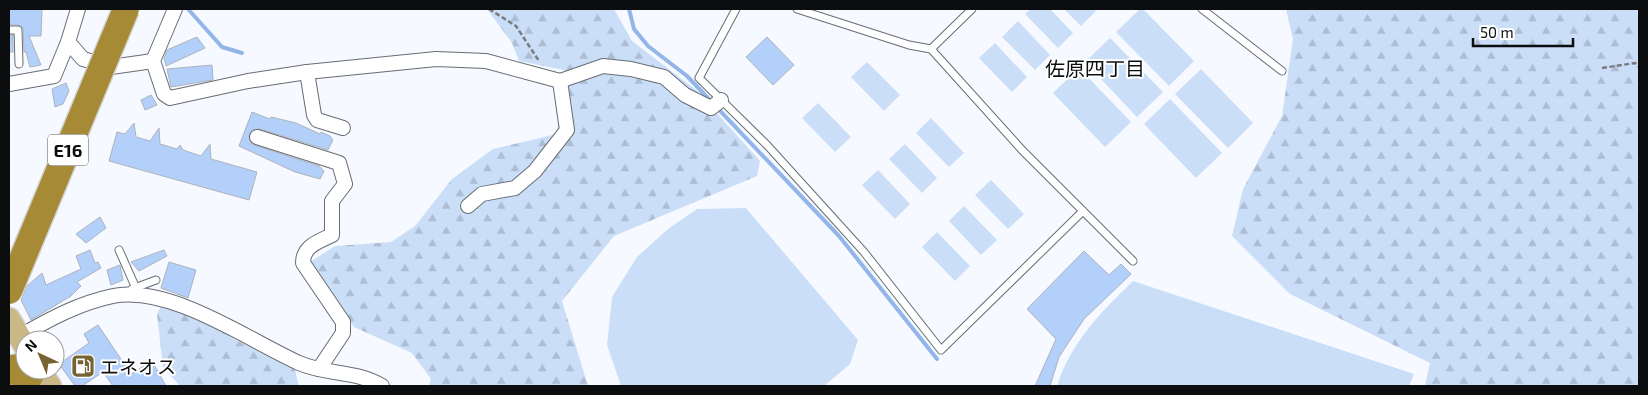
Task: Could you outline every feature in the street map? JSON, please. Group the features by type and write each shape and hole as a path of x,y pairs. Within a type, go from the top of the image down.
{"highway":[{"name":"E16","path":"9,271 117,9"},
{"name":"E16","path":"9,291 126,9"}],"street":[{"path":"9,84 54,76 68,42 78,9"},
{"path":"175,9 152,61 164,94 170,98 248,81 307,72 436,59 486,61 554,79 603,66 664,77 685,95 711,108 721,100"},
{"path":"68,42 83,59 110,67 152,61"},
{"path":"307,72 314,115 317,120 343,128"},
{"path":"468,206 482,194 515,188 535,171 567,130 554,79"},
{"path":"256,136 340,163 345,184 332,201 332,235 308,248 303,254 303,263 343,322 343,333 319,369"},
{"path":"26,330 65,311 131,290 160,298 228,326 300,364 360,375 382,386"}],"lane":[{"path":"736,9 699,78 767,145 864,252 941,350 1083,211"},
{"path":"797,9 909,45 931,49 1022,150 1133,261"},
{"path":"931,49 972,9"},
{"path":"1202,9 1282,71"},
{"path":"9,30 18,30 19,64"},
{"path":"119,250 131,290 156,280"}],"path":[{"path":"490,9 516,26 554,79"},
{"path":"1602,68 1635,63 1639,67"}],"green space":[{"path":"487,9 614,9 632,41 696,90 760,161 757,176 614,236 562,301 588,386 429,386 431,379 412,353 354,327 310,262 335,246 391,242 415,226 452,179 493,149 557,134 564,70 519,61 512,43"},
{"path":"1031,9 1050,9 1073,33 1058,48 1025,14"},
{"path":"1064,9 1094,9 1096,11 1081,26"},
{"path":"1140,9 1143,9 1194,61 1169,86 1116,32"},
{"path":"1286,9 1639,9 1639,386 1425,386 1430,363 1290,294 1232,236 1243,189 1282,116 1293,39"},
{"path":"1018,21 1050,55 1035,70 1002,37"},
{"path":"1110,38 1163,92 1137,117 1085,62"},
{"path":"995,43 1027,77 1012,92 979,58"},
{"path":"867,62 900,95 884,111 851,77"},
{"path":"1079,68 1131,122 1105,147 1053,93"},
{"path":"1201,69 1253,123 1228,148 1175,94"},
{"path":"1170,99 1222,153 1196,178 1144,124"},
{"path":"818,103 851,137 835,152 802,118"},
{"path":"931,118 964,153 949,167 916,133"},
{"path":"905,144 937,178 922,193 889,159"},
{"path":"878,170 910,204 895,219 862,185"},
{"path":"991,180 1024,214 1008,229 975,195"},
{"path":"964,206 997,240 981,255 949,221"},
{"path":"746,208 858,340 850,364 824,386 621,386 607,345 612,297 637,257 668,229 697,209"},
{"path":"937,232 970,266 955,281 922,247"},
{"path":"1133,281 1414,374 1409,386 1057,386 1070,356 1088,329"},
{"path":"167,294 232,338 295,370 299,386 180,386 163,367 157,314"}],"building":[{"path":"9,9 42,9 41,36 29,36 41,65 30,67 26,52 24,52 23,28 18,25 9,25"},
{"path":"9,35 13,35 13,52 9,52"},
{"path":"197,37 205,48 166,66 164,58 167,50"},
{"path":"767,37 794,65 773,85 746,57"},
{"path":"212,65 213,80 171,87 167,69"},
{"path":"66,83 69,91 63,104 55,107 52,89"},
{"path":"151,95 157,105 145,110 141,100"},
{"path":"252,112 270,119 271,117 296,123 320,134 321,132 330,136 333,140 328,150 260,129 252,130 249,135 250,142 254,145 319,166 324,171 320,179 295,172 239,146"},
{"path":"134,123 136,137 150,141 159,128 160,144 177,149 180,145 183,150 201,156 210,144 211,159 257,172 249,200 109,161 117,132 125,134"},
{"path":"100,217 106,228 86,243 76,234"},
{"path":"90,250 95,263 98,262 101,268 77,282 81,286 71,296 31,320 21,300 27,286 42,273 46,285 81,269 76,256"},
{"path":"164,250 167,256 139,271 131,262"},
{"path":"1084,251 1109,275 1121,264 1131,274 1084,319 1059,357 1050,386 1035,386 1056,339 1027,309"},
{"path":"169,262 196,270 188,298 161,288"},
{"path":"120,265 123,280 111,285 107,270"},
{"path":"98,325 131,374 152,361 166,386 113,386 103,372 82,386 75,386 65,372 65,360 89,343 84,334"}],"waterway":[{"path":"188,9 222,47 242,53"},
{"path":"629,9 634,29 648,46 687,76 839,236 937,359"}],"place":[{"name":"エネオス","path":"83,366"}],"district":[{"name":"佐原四丁目","path":"1095,68"}]}
